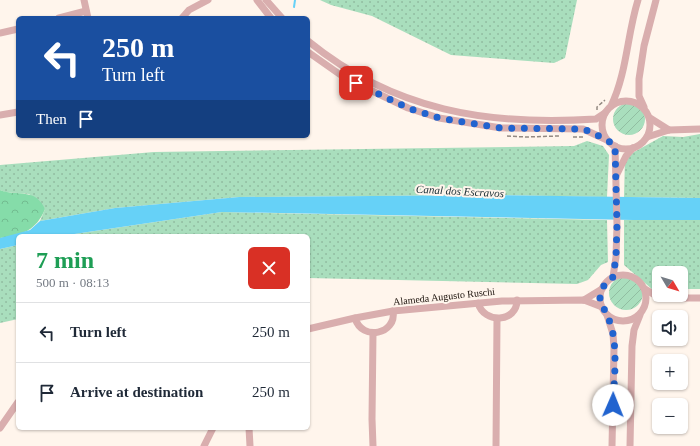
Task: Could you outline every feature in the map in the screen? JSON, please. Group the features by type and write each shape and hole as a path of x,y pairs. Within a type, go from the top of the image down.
{"street":[{"path":"73,16 87,14 84,0"},
{"path":"184,16 189,10 208,0"},
{"path":"256,0 269,16"},
{"path":"266,0 280,16"},
{"path":"612,106 624,72 638,0"},
{"path":"310,53 345,78 408,108 439,118 501,128 584,129 620,148 633,148 639,146 650,131 650,118 639,96 639,79 644,46 656,0"},
{"path":"0,33 16,29"},
{"path":"310,43 335,62 376,85 416,102 450,111 488,117 520,119 596,119 612,106 621,102 632,102 642,106 646,110"},
{"path":"0,115 16,112"},
{"path":"605,113 602,124 607,140"},
{"path":"650,118 668,130"},
{"path":"647,137 668,130 700,129"},
{"path":"613,277 616,257 617,225 615,146"},
{"path":"616,176 622,161 633,148"},
{"path":"616,257 621,274"},
{"path":"612,446 613,334 600,298 602,289 606,282 621,274 635,277 641,282 645,289 647,301 634,330 632,346 630,446"},
{"path":"584,300 602,289"},
{"path":"645,289 652,293"},
{"path":"688,298 700,298"},
{"path":"478,303 481,311 485,315 497,319 510,314 515,309 517,300"},
{"name":"Alameda Augusto Ruschi","path":"310,329 394,311 517,300 584,300 602,307"},
{"path":"645,307 653,302"},
{"path":"355,318 361,328 373,334 382,331 388,326 394,316 394,311"},
{"path":"607,315 613,319 627,321 640,314"},
{"path":"496,446 497,319"},
{"path":"373,334 373,446"},
{"path":"0,428 16,405"},
{"path":"204,446 212,430"},
{"path":"249,430 250,446"}],"path":[{"path":"596,119 597,107 606,99"},
{"path":"500,134 526,137 563,136"},
{"path":"569,136 590,138 595,134"}],"green space":[{"path":"320,0 577,0 565,58 554,63 451,55 372,16 331,5"},
{"path":"626,103 632,103 642,110 645,119 644,125 638,132 632,135 626,135 616,128 613,122 613,116 620,106"},
{"path":"700,134 700,198 624,197 625,157 663,136 683,137"},
{"path":"587,141 603,146 609,155 607,197 490,195 239,197 115,208 40,221 45,209 29,194 5,192 0,190 0,165 154,152 574,146"},
{"path":"0,190 31,195 41,202 45,209 33,227 22,233 0,238"},
{"path":"222,212 607,220 608,262 601,265 588,280 577,284 310,278 310,234 74,234"},
{"path":"624,220 700,220 700,289 688,289 688,266 652,266 652,289 624,265"},
{"path":"16,245 16,319 0,323 0,249"},
{"path":"626,276 638,281 643,293 638,305 626,310 614,305 609,293 614,281"}],"water":[{"path":"490,195 700,198 700,220 222,212 74,234 16,234 16,245 0,249 0,238 30,230 40,221 115,208 239,197"}],"waterway":[{"path":"294,7 295,0"}],"route":[{"path":"356,83 408,108 439,118 501,128 584,129 607,140 615,146 617,225 616,257 613,265 613,277 606,282 602,289 600,298 613,334 613,405"}],"water label":[{"name":"Canal dos Escravos","path":"460,191"}]}
